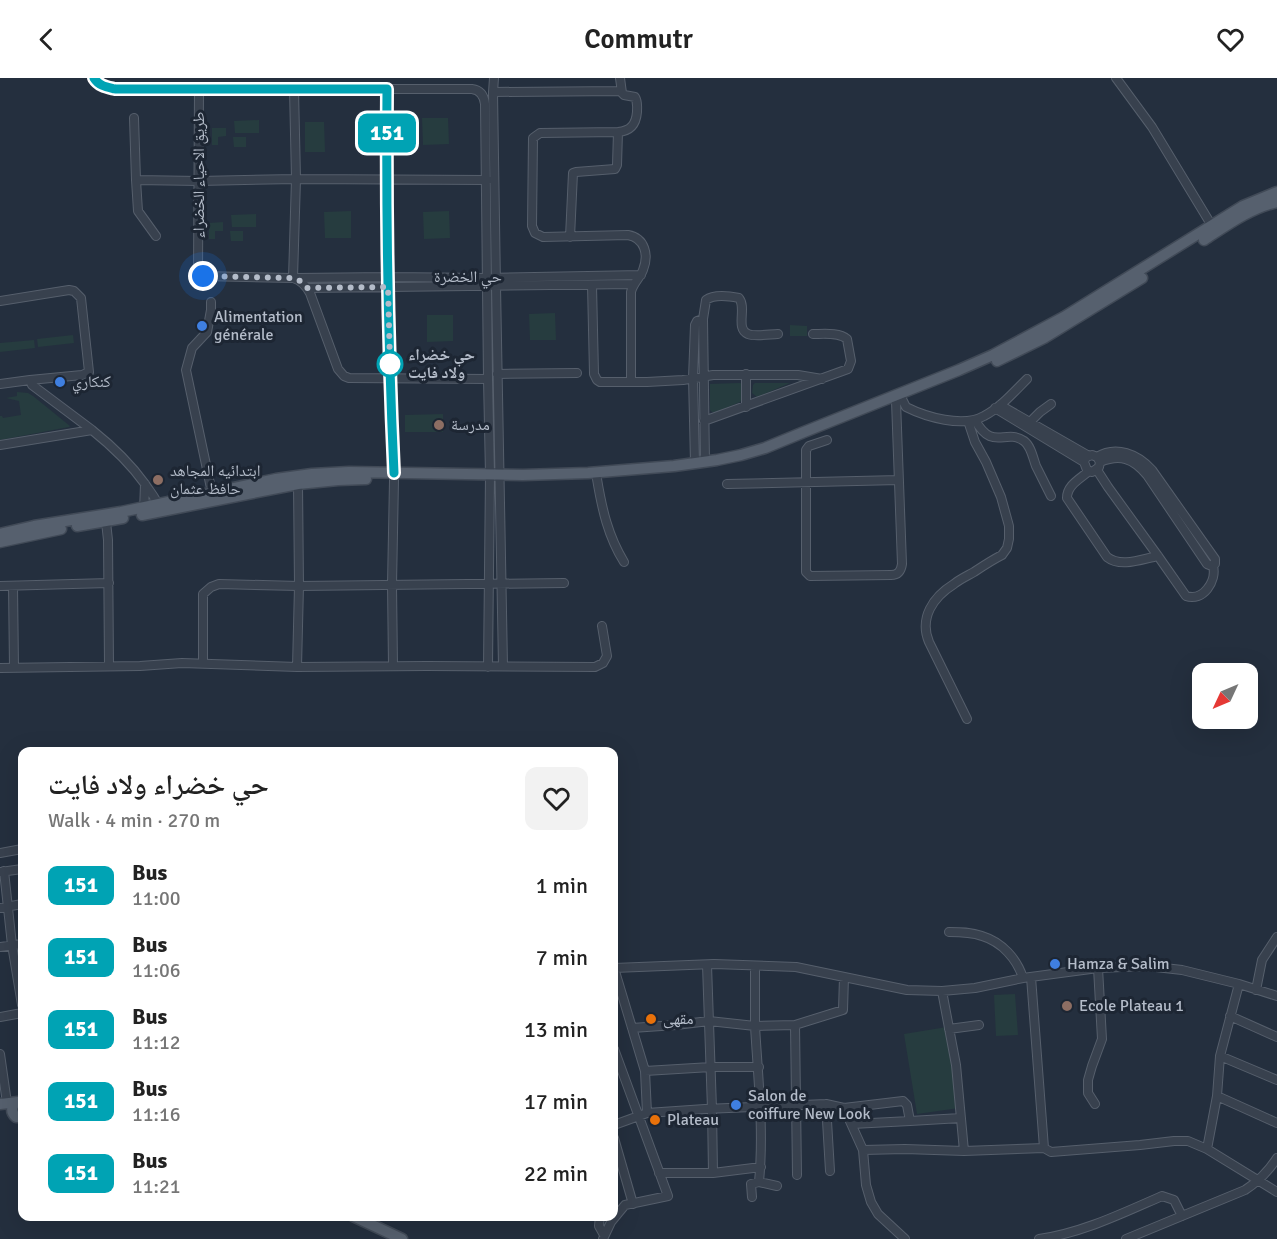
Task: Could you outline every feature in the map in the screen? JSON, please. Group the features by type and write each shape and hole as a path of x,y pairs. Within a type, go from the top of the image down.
{"main road":[{"path":"495,478 609,472 700,463 741,455 770,446 993,355 1064,317 1244,206 1277,192"},
{"path":"0,542 106,522 212,493 276,479 312,474 349,472 394,476 597,479 706,468 744,461 780,449 983,367 1028,346 1249,212 1277,202"},
{"path":"158,507 298,484 394,476"},
{"path":"0,534 26,528 144,511"},
{"path":"12,1103 14,1114 18,1116"},
{"path":"0,1114 18,1117"},
{"path":"364,1221 402,1239"}],"street":[{"path":"94,78 104,87 115,89 468,89 478,91 485,100 497,374 488,667"},
{"path":"494,78 492,282 488,379 502,584 503,666"},
{"path":"620,78 624,95 636,98 635,122 625,132 540,133 533,138 532,226 535,233 543,237 628,235 638,238 644,245 644,269 631,292 631,382"},
{"path":"1116,78 1152,127 1212,226"},
{"name":"طريق الاحياء الخضراء","path":"199,89 198,271 203,276 294,278"},
{"path":"294,89 296,179 294,278 307,288 338,369 349,378 488,379"},
{"path":"387,89 388,287 394,476 393,666"},
{"path":"493,92 621,90"},
{"path":"134,118 138,211 156,236"},
{"path":"570,237 573,174 615,169 618,132"},
{"path":"136,180 487,180"},
{"name":"حي الخضرة","path":"294,278 388,277 492,282 641,275"},
{"path":"307,288 492,282 634,284"},
{"path":"591,285 595,377 603,383 683,380 713,375 746,374 798,375 822,379"},
{"path":"0,300 74,291 81,298 89,369 89,372 82,375 0,384"},
{"path":"700,463 704,421 703,319 705,303 709,298 737,297 742,303 742,327 745,332 750,335 778,334"},
{"path":"211,302 207,332 192,348 186,370 212,493"},
{"path":"700,463 693,378 695,324 698,320 703,319"},
{"path":"704,421 846,370 850,361 847,339 840,335 813,334"},
{"path":"497,374 577,373"},
{"path":"746,374 746,406"},
{"path":"899,400 906,407 928,415 948,420 972,420 984,417 1027,379"},
{"path":"30,381 110,444 145,484 158,507"},
{"path":"827,440 807,448 806,452 805,568 807,574 810,576 898,573 902,567 899,400"},
{"path":"1030,422 1051,404"},
{"path":"997,406 1030,422 1050,437"},
{"path":"997,406 1093,463 1108,487 1158,556 1183,594 1190,598 1197,597 1212,584 1215,575 1213,566 1206,563 1152,476 1124,458 1117,457 1093,463 1070,487 1067,498 1107,557 1120,563 1158,556"},
{"path":"972,420 987,436 1013,437 1024,441 1032,451 1036,466 1051,496"},
{"path":"967,719 925,633 925,621 931,606 940,594 1002,555 1009,540 1009,526 1001,497 975,442 972,420"},
{"path":"0,445 92,430"},
{"path":"597,479 606,524 624,562"},
{"path":"727,484 899,480"},
{"path":"144,511 145,484"},
{"path":"297,667 298,484"},
{"path":"106,522 109,666"},
{"path":"0,586 108,583"},
{"path":"203,663 203,594 210,587 219,584 299,586 564,583"},
{"path":"13,586 14,668"},
{"path":"0,668 203,663 297,667 596,667 603,663 607,656 602,626"},
{"path":"0,853 18,850"},
{"path":"18,870 2,872 4,907 18,981"},
{"path":"949,932 983,936 1001,946 1027,978 1044,1148"},
{"path":"1256,990 1262,960 1277,937"},
{"path":"0,947 18,944"},
{"path":"618,968 707,964 795,967 907,990 942,991 975,988 1098,968 1147,966 1182,970 1277,996"},
{"path":"707,964 712,1173"},
{"path":"755,966 755,1026 760,1107 759,1182"},
{"path":"1095,1104 1088,1093 1092,1066 1102,1039 1098,968"},
{"path":"632,1028 709,1021 755,1026 795,1025 843,1010 844,977"},
{"path":"618,981 645,1071 643,1115 659,1173 668,1196 618,1204"},
{"path":"1207,1149 1217,1096 1220,1056 1239,984"},
{"path":"942,991 956,1065 964,1151"},
{"path":"0,1017 18,1014"},
{"path":"1230,1016 1277,1037"},
{"path":"795,1025 797,1175"},
{"path":"949,1029 979,1025"},
{"path":"0,1054 12,1103"},
{"path":"1220,1056 1277,1080"},
{"path":"645,1071 759,1067"},
{"path":"618,1069 630,1097 643,1115"},
{"path":"1217,1096 1277,1123"},
{"path":"618,1124 643,1115 712,1109 826,1104 844,1108 903,1101 907,1105 910,1121"},
{"path":"826,1104 830,1171"},
{"path":"844,1108 863,1150 866,1185 871,1202 878,1214 905,1239"},
{"path":"852,1124 961,1118"},
{"path":"863,1150 964,1151 1044,1148 1051,1152 1174,1140 1188,1141 1207,1149 1277,1192"},
{"path":"618,1156 629,1204"},
{"path":"1126,1239 1245,1190 1260,1180 1277,1158"},
{"path":"659,1173 712,1173 761,1167"},
{"path":"752,1197 751,1184 759,1182 777,1186"},
{"path":"1039,1239 1059,1236 1162,1196 1174,1200 1182,1216"},
{"path":"618,1215 629,1204"},
{"path":"600,1221 603,1237"},
{"path":"603,1237 612,1221"}],"green space":[{"path":"422,118 448,118 449,144 423,145"},
{"path":"259,120 259,133 235,133 234,121"},
{"path":"305,122 324,122 325,152 305,152"},
{"path":"212,128 226,128 226,136 218,137 218,145 212,145"},
{"path":"233,137 246,137 246,147 234,147"},
{"path":"351,211 351,238 325,238 324,212"},
{"path":"449,211 450,238 424,239 423,212"},
{"path":"256,214 256,227 232,227 231,215"},
{"path":"223,222 223,231 215,231 215,239 209,239 209,223"},
{"path":"230,231 243,231 243,241 231,241"},
{"path":"555,313 556,340 530,340 529,314"},
{"path":"427,315 453,315 453,341 427,342"},
{"path":"790,325 807,326 807,336 790,336"},
{"path":"73,335 74,343 38,347 37,339"},
{"path":"34,340 35,348 0,352 0,343"},
{"path":"755,383 790,383 757,397 752,393"},
{"path":"710,384 742,384 742,399 740,402 716,412 710,410"},
{"path":"17,392 33,396 70,426 0,440 0,416 3,418 21,415 19,401 6,398 17,396"},
{"path":"443,414 443,432 405,432 405,415"},
{"path":"1015,994 1018,1035 996,1036 994,995"},
{"path":"947,1027 959,1108 917,1114 904,1034"}],"bus line":[{"name":"151","path":"94,78 104,87 115,89 387,89 388,277 394,473"}],"place":[{"name":"Alimentation générale","path":"202,326"},
{"name":"حي خضراء ولاد فايت","path":"390,364"},
{"name":"كنكاري","path":"60,382"},
{"name":"مدرسة","path":"439,425"},
{"name":"ابتدائيه المجاهد حافظ عثمان","path":"158,480"},
{"name":"Hamza & Salim","path":"1055,964"},
{"name":"Ecole Plateau 1","path":"1067,1006"},
{"name":"مقهى","path":"651,1019"},
{"name":"Salon de coiffure New Look","path":"736,1105"},
{"name":"Plateau","path":"655,1120"}],"route":[{"path":"203,276 293,278 307,288 388,287 390,364"}]}
